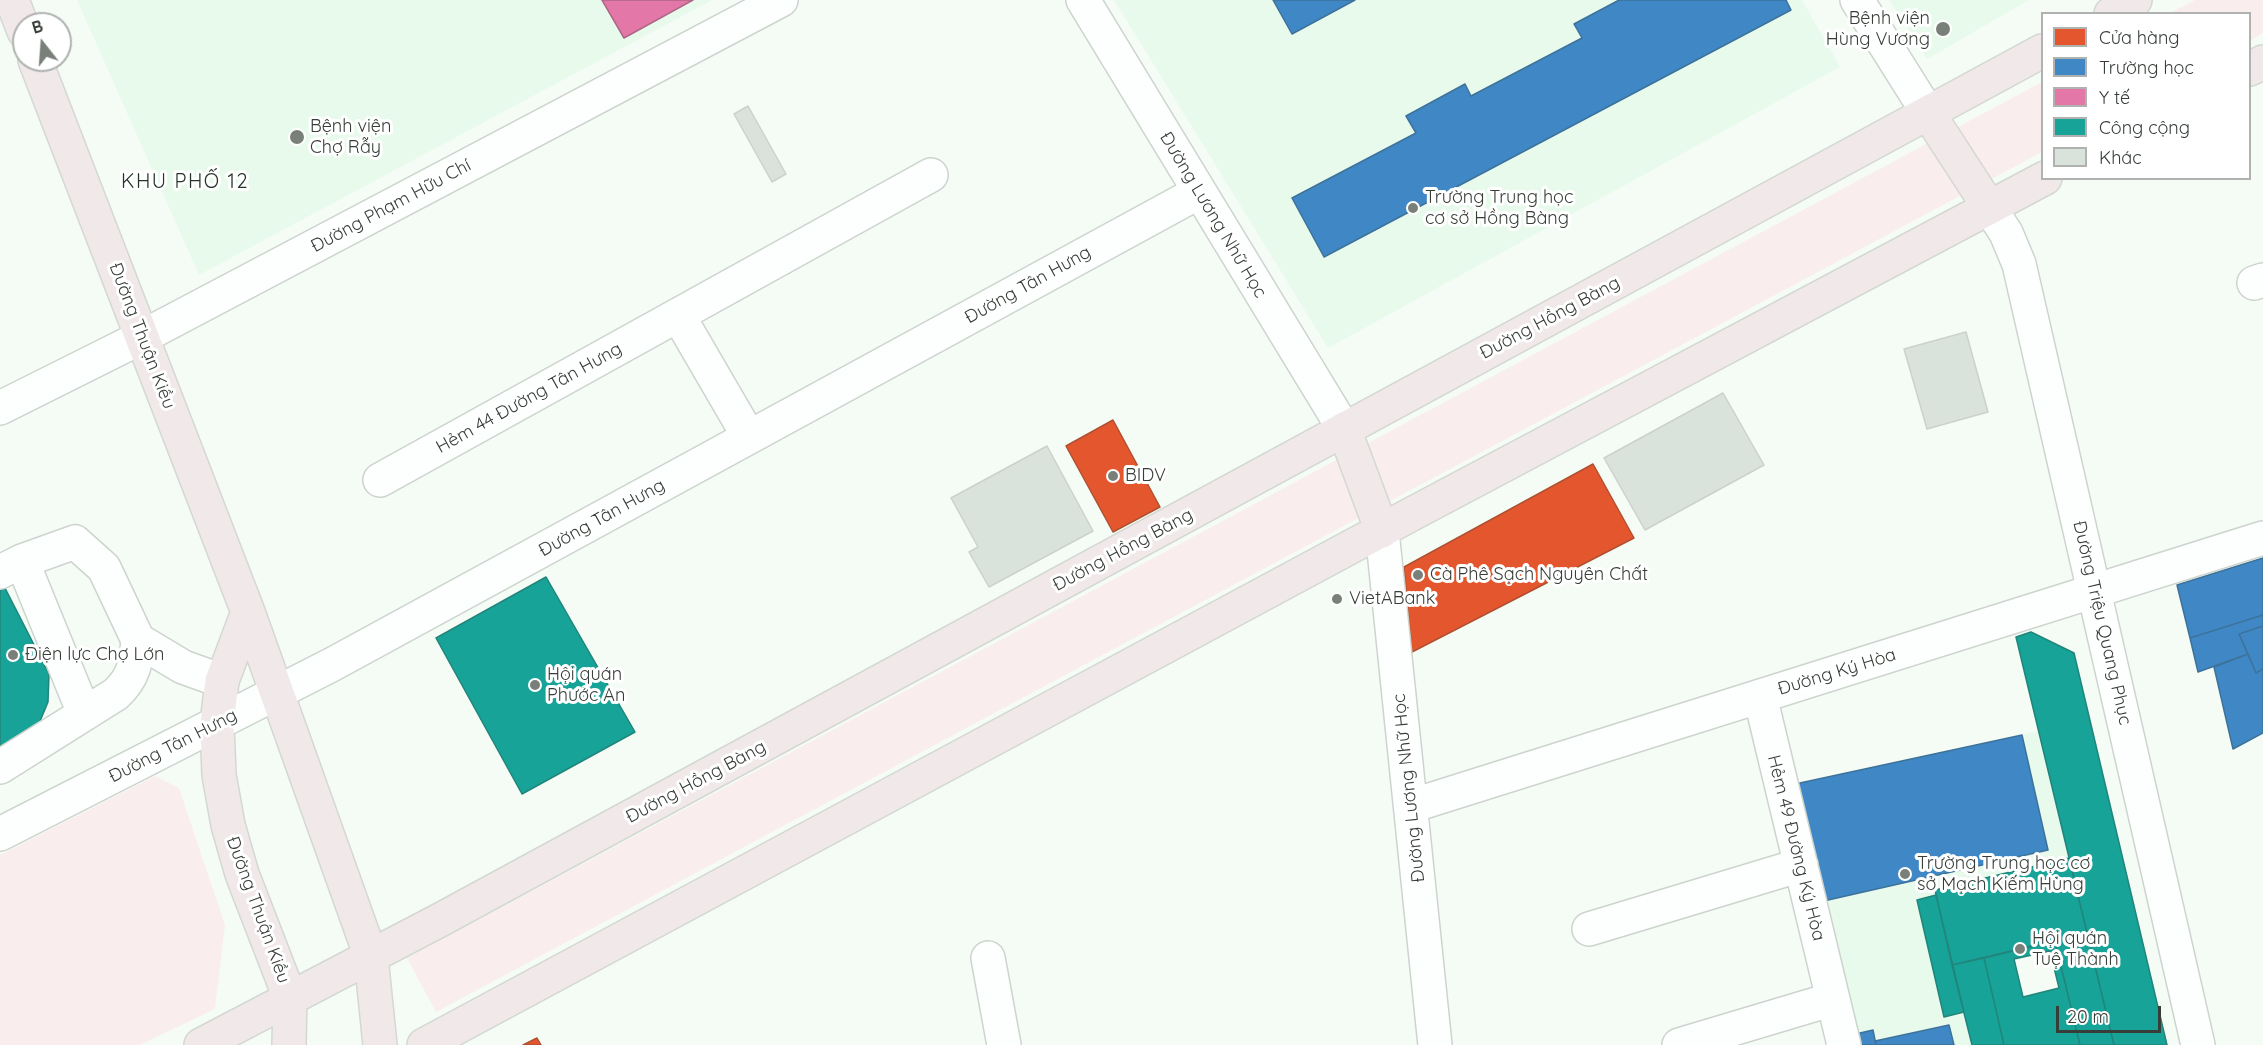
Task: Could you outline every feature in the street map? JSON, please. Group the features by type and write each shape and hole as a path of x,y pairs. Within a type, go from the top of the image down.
{"main road":[{"path":"2115,12 2136,0"},
{"name":"Đường Hồng Bàng","path":"201,1045 371,957 2041,52"},
{"name":"Đường Thuận Kiều","path":"40,72 248,612 371,957 380,1045"},
{"path":"1928,113 1989,207"},
{"path":"424,1045 2042,180"},
{"path":"1344,429 1382,531"},
{"name":"Đường Thuận Kiều","path":"248,612 222,681 217,724 219,775 228,825 242,874 290,998"},
{"path":"289,1045 290,998"}],"street":[{"name":"Đường Phạm Hữu Chí","path":"0,408 142,337 781,0"},
{"name":"Đường Lương Nhữ Học","path":"1083,0 1344,429"},
{"path":"1857,0 1928,113"},
{"name":"Hẻm 44 Đường Tân Hưng","path":"380,480 931,176"},
{"name":"Đường Tân Hưng","path":"0,834 278,693 1199,192"},
{"name":"Đường Triệu Quang Phục","path":"1989,207 2010,241 2019,264 2198,1045"},
{"path":"678,315 749,437"},
{"name":"Đường Lương Nhữ Học","path":"1382,531 1435,1045"},
{"name":"Đường Ký Hòa","path":"1410,806 2263,538"},
{"path":"0,767 116,694 129,682 135,668 138,640 104,568 75,542 11,566 84,713"},
{"path":"138,640 183,667 222,681"},
{"name":"Hẻm 49 Đường Ký Hòa","path":"1760,696 1844,1045"},
{"path":"1589,929 1801,865"},
{"path":"988,958 1004,1045"},
{"path":"1679,1045 1833,999"}],"shaded area":[{"name":"Bệnh viện Chợ Rẫy","path":"77,0 712,0 199,275"},
{"name":"Trường Trung học cơ sở Hồng Bàng","path":"1114,0 1802,0 1840,67 1328,348"},
{"name":"Bệnh viện Hùng Vương","path":"1889,0 2029,0 1927,59"},
{"path":"2195,0 2263,0 2263,33 2251,40 2251,12 2172,12"},
{"path":"2041,83 2041,153 436,1012 407,958"},
{"name":"Trường Trung học cơ sở Mạch Kiếm Hùng","path":"2039,731 2069,858 1935,890 1972,1045 1849,1045 1786,786"},
{"path":"155,776 179,788 225,925 215,1009 140,1045 0,1045 0,855"}],"building: Cửa hàng":[{"name":"BIDV","path":"1113,420 1160,507 1113,532 1066,446"},
{"path":"1593,464 1634,538 1412,652 1404,567"},
{"path":"537,1038 541,1045 523,1045"}],"building: Trường học":[{"path":"1273,0 1355,0 1292,34"},
{"path":"1619,0 1786,0 1791,10 1324,257 1292,198 1416,133 1406,116 1465,84 1471,96 1582,38 1574,24"},
{"path":"2263,558 2263,615 2190,638 2177,585"},
{"path":"2263,615 2263,626 2239,634 2248,654 2198,672 2190,638"},
{"path":"2263,626 2263,669 2256,673 2239,634"},
{"path":"2248,654 2256,673 2263,669 2263,733 2233,749 2214,667"},
{"path":"2022,735 2048,850 1815,903 1786,786"},
{"path":"1949,1025 1954,1045 1876,1045 1875,1041"},
{"path":"1873,1030 1876,1045 1849,1045 1847,1036"}],"building: Y tế":[{"path":"602,0 693,0 624,38"}],"building: Công cộng":[{"name":"Hội quán Phước An","path":"546,577 635,732 522,794 436,638"},
{"path":"5,588 49,674 48,702 38,726 0,749 0,590"},
{"path":"2031,632 2074,653 2167,1045 2114,1045 2016,637"},
{"path":"2069,858 2087,933 1952,965 1935,890"},
{"path":"1936,895 1964,1012 1944,1017 1917,900"},
{"path":"2087,933 2114,1045 2080,1045 2055,941"},
{"path":"2055,941 2080,1045 2004,1045 1984,958","holes":["2050,951 2059,988 2023,997 2014,959"]},
{"path":"1984,958 2004,1045 1972,1045 1952,965"}],"building: Khác":[{"path":"748,106 786,174 772,182 734,114"},
{"path":"1966,332 1988,412 1927,429 1904,349"},
{"path":"1723,393 1764,465 1645,530 1604,458"},
{"path":"1047,446 1093,531 989,587 969,552 978,547 951,498"}],"place":[{"name":"Bệnh viện Hùng Vương","path":"1943,29"},
{"name":"Bệnh viện Chợ Rẫy","path":"297,137"},
{"name":"Trường Trung học cơ sở Hồng Bàng","path":"1413,208"},
{"name":"BIDV","path":"1113,476"},
{"name":"Cà Phê Sạch Nguyên Chất","path":"1418,575"},
{"name":"VietABank","path":"1337,599"},
{"name":"Điện lực Chợ Lớn","path":"13,655"},
{"name":"Hội quán Phước An","path":"535,685"},
{"name":"Trường Trung học cơ sở Mạch Kiếm Hùng","path":"1905,874"},
{"name":"Hội quán Tuệ Thành","path":"2020,949"}],"district":[{"name":"KHU PHỐ 12","path":"185,182"}]}
